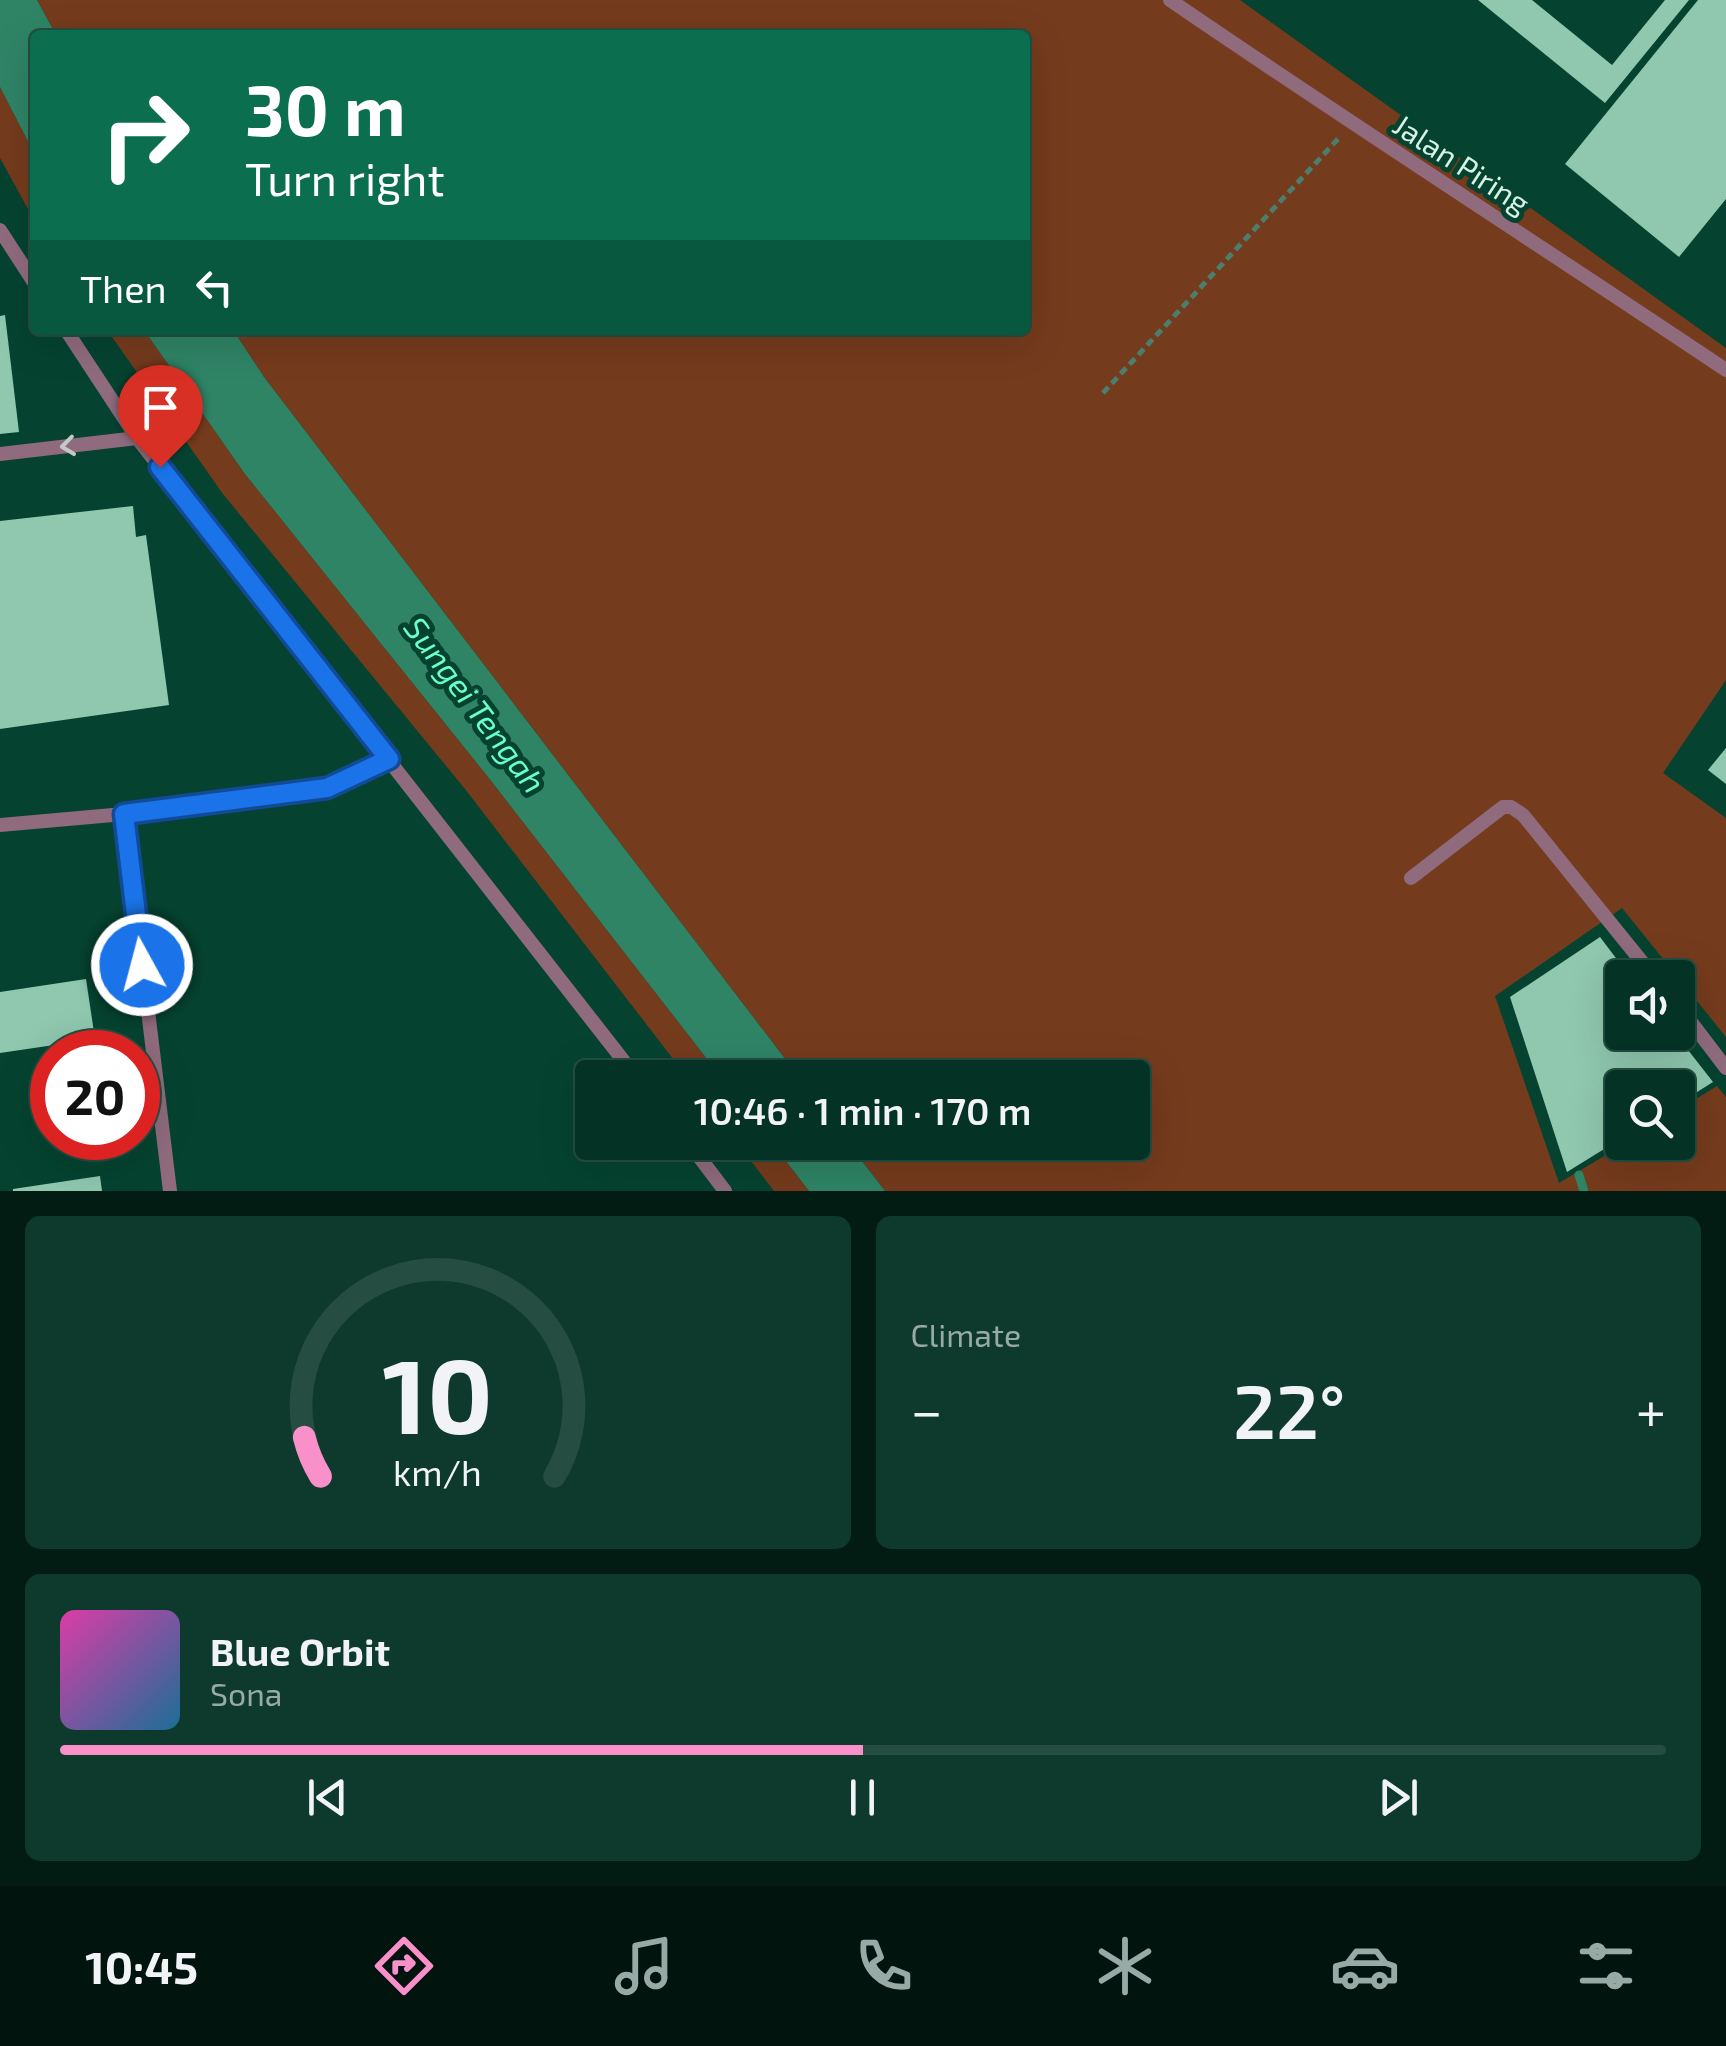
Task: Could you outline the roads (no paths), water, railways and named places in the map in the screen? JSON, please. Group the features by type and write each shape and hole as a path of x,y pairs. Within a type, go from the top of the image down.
{"lane":[{"name":"Jalan Piring","path":"1170,0 1726,370"},
{"path":"0,230 30,276"},
{"path":"69,335 137,438 623,1060"},
{"path":"0,454 137,438"},
{"path":"0,825 124,814 327,788 389,759"},
{"path":"1411,878 1510,807 1523,815 1640,960"},
{"path":"124,814 170,1191"},
{"path":"1695,1027 1726,1068"},
{"path":"702,1160 726,1191"}],"water":[{"path":"0,0 37,0 53,30 30,30 30,145 0,87"},
{"name":"Sungei Tengah","path":"148,335 236,335 264,377 786,1060 708,1060 245,474"},
{"path":"785,1160 861,1160 885,1191 809,1191"}],"waterway":[{"path":"1579,1175 1584,1191"}]}
